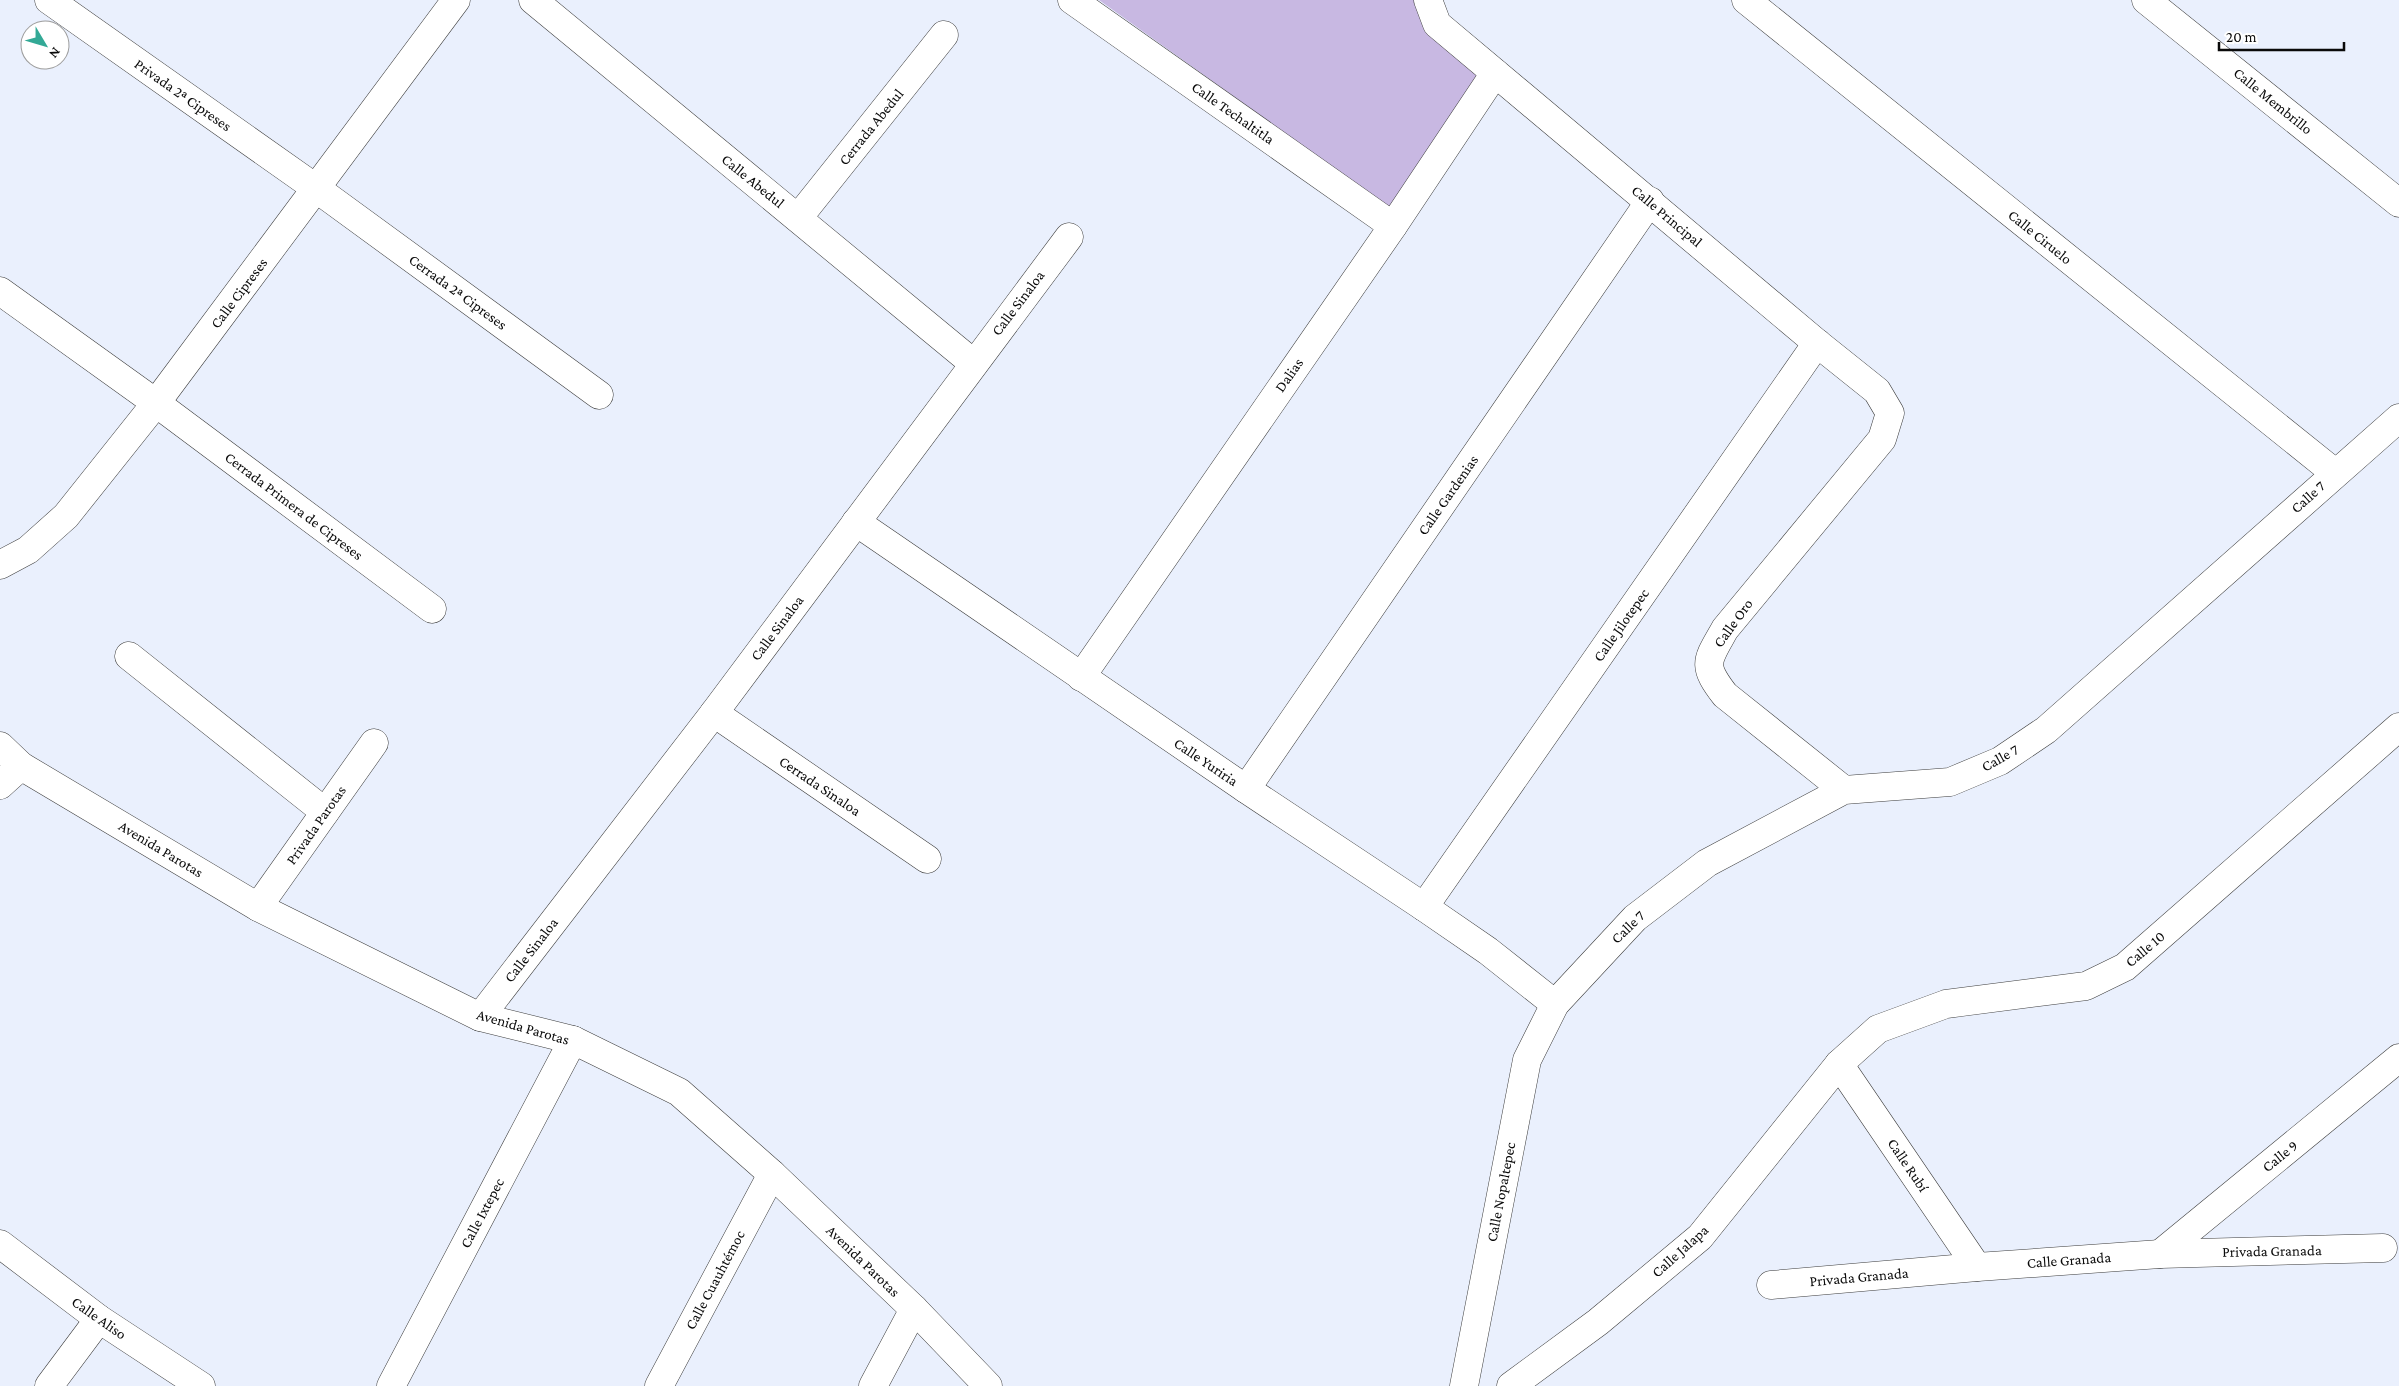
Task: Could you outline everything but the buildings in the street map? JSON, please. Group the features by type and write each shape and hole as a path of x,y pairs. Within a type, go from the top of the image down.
{"street":[{"name":"Privada 2ª Cipreses","path":"49,0 317,190"},
{"name":"Calle Cipreses","path":"0,565 28,550 66,516 156,403 317,190 456,0"},
{"name":"Calle Abedul","path":"533,0 973,364"},
{"name":"Calle Techaltitla","path":"1072,0 1393,226"},
{"name":"Calle Principal","path":"1428,0 1437,24 1817,343 1877,391 1890,413 1882,439"},
{"name":"Calle Ciruelo","path":"1746,0 2335,473"},
{"name":"Calle Membrillo","path":"2146,0 2399,203"},
{"name":"Cerrada Abedul","path":"798,218 944,35"},
{"name":"Dalias","path":"1081,677 1393,226 1495,73"},
{"name":"Cerrada 2ª Cipreses","path":"317,190 599,395"},
{"name":"Calle Gardenias","path":"1246,789 1650,202"},
{"name":"Calle Sinaloa","path":"480,1017 714,713 1069,237"},
{"name":"Cerrada Primera de Cipreses","path":"0,291 156,403 432,609"},
{"name":"Calle Jilotepec","path":"1424,907 1817,343"},
{"name":"Calle 7","path":"1555,1004 1634,918 1707,863 1844,790 1950,782 2000,761 2046,730 2399,418"},
{"name":"Calle Oro","path":"1844,790 1726,695 1711,676 1709,658 1725,629 1882,439"},
{"name":"Calle Yuriria","path":"856,522 1081,677 1488,951 1555,1004"},
{"path":"129,656 325,812"},
{"name":"Cerrada Sinaloa","path":"714,713 927,859"},
{"name":"Calle 10","path":"1839,1064 1878,1029 1946,1004 2086,986 2125,967 2399,727"},
{"name":"Privada Parotas","path":"258,907 374,743"},
{"name":"Avenida Parotas","path":"0,746 21,766 258,907 480,1017 573,1040 679,1092 772,1174 914,1309 988,1386"},
{"path":"0,785 21,766"},
{"name":"Calle Nopaltepec","path":"1464,1386 1527,1060 1555,1004"},
{"name":"Calle Ixtepec","path":"391,1386 573,1040"},
{"name":"Calle 9","path":"2160,1254 2399,1058"},
{"name":"Calle Rubí","path":"1839,1064 1977,1267"},
{"name":"Calle Jalapa","path":"1511,1386 1598,1322 1700,1237 1839,1064"},
{"name":"Calle Cuauhtémoc","path":"659,1386 772,1174"},
{"name":"Calle Aliso","path":"0,1244 99,1319 202,1386"},
{"name":"Privada Granada","path":"2160,1254 2383,1248"},
{"name":"Calle Granada","path":"1977,1267 2160,1254"},
{"name":"Privada Granada","path":"1771,1285 1977,1267"},
{"path":"873,1386 914,1309"},
{"path":"49,1386 99,1319"}],"shaded area":[{"path":"1099,0 1428,0 1495,73 1390,208"}]}
